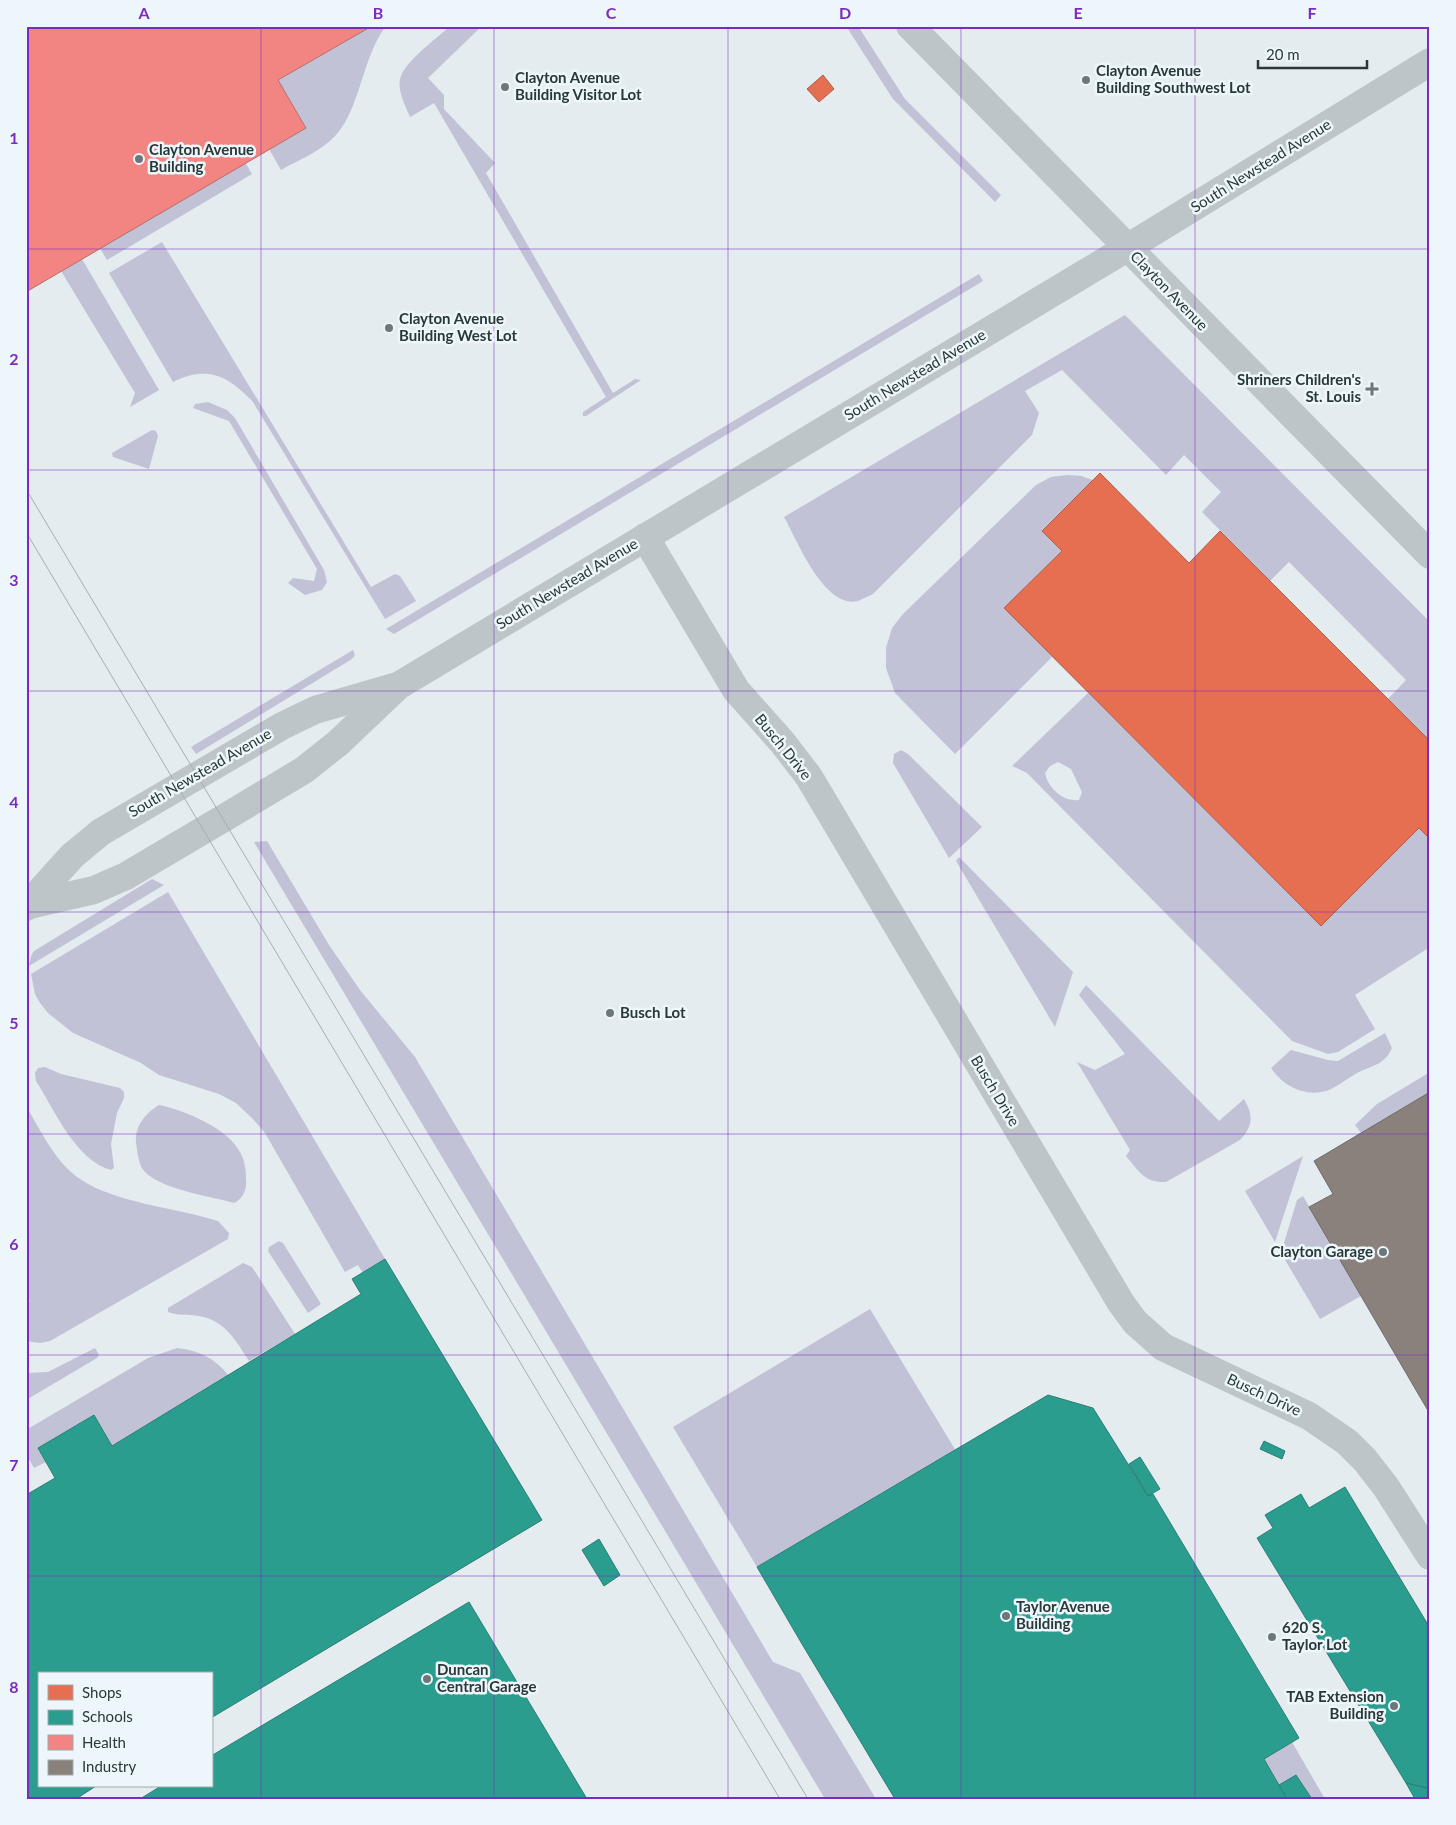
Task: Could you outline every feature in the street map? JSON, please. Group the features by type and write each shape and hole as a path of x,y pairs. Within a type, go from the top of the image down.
{"street":[{"name":"Clayton Avenue","path":"910,26 1430,556"},
{"name":"South Newstead Avenue","path":"28,906 94,890 126,876 304,770 338,743 398,686 1127,248 1430,62"},
{"name":"Busch Drive","path":"645,537 736,690 783,743 808,776 1121,1303 1135,1322 1163,1347 1309,1416 1347,1442 1365,1460 1386,1487 1430,1556"},
{"name":"South Newstead Avenue","path":"28,906 72,856 101,832 282,726 315,710 398,686"}],"shaded area":[{"path":"372,26 386,26 371,54 355,101 341,129 320,148 281,170 269,149 306,127 278,80"},
{"path":"450,26 482,26 428,78 444,95 444,109 495,163 486,173 613,393 635,379 641,380 586,416 583,416 583,412 606,397 434,103 410,117 402,97 400,81 404,70 416,56"},
{"path":"846,26 858,26 905,99 1001,195 995,202 893,99"},
{"path":"245,162 252,174 107,260 100,248"},
{"path":"162,242 371,587 395,574 400,576 416,601 385,619 253,402 244,393 226,380 207,374 197,374 173,382 109,273"},
{"path":"82,259 159,390 130,407 135,393 61,271"},
{"path":"979,274 983,281 394,634 386,629"},
{"path":"1125,315 1430,622 1430,741 1388,699 1406,680 1289,562 1270,581 1202,512 1221,492 1184,455 1166,475 1062,370 1025,391 1039,413 1032,435 873,594 858,601 846,601 834,594 823,584 813,571 784,517"},
{"path":"208,402 227,410 235,418 324,570 327,582 322,590 305,595 288,583 293,578 314,581 317,569 229,421 193,408 195,404"},
{"path":"152,430 156,431 158,436 149,469 113,457 112,453"},
{"path":"1081,476 1093,480 1042,530 1062,551 1004,608 1052,657 955,754 895,693 886,668 886,648 892,628 903,614 1036,485 1051,477"},
{"path":"353,650 355,655 352,659 196,754 191,747"},
{"path":"1088,693 1321,926 1419,828 1430,839 1430,947 1355,995 1375,1029 1338,1052 1328,1054 1292,1041 1027,773 1012,766","holes":["1058,762 1071,769 1082,792 1079,800 1067,799 1057,793 1049,784 1045,773 1050,766"]},
{"path":"901,750 908,754 982,827 949,858 893,763 894,754"},
{"path":"267,841 329,945 360,990 415,1057 773,1662 800,1673 876,1799 825,1799 254,842"},
{"path":"959,857 1073,972 1055,1027 956,861"},
{"path":"152,879 164,885 29,966 34,951"},
{"path":"168,892 385,1259 363,1273 358,1265 345,1272 265,1133 236,1103 219,1094 159,1075 141,1063 73,1033 48,1013 35,994 31,974"},
{"path":"1086,985 1219,1121 1244,1099 1251,1120 1245,1135 1240,1140 1166,1182 1158,1182 1143,1175 1126,1156 1130,1150 1077,1062 1095,1070 1125,1054 1079,995"},
{"path":"1385,1033 1392,1048 1386,1058 1329,1090 1312,1093 1296,1089 1282,1081 1271,1068 1291,1050 1338,1061"},
{"path":"45,1067 61,1074 120,1088 124,1092 124,1098 117,1113 111,1144 114,1168 111,1170 98,1165 87,1156 67,1133 58,1119 36,1081 35,1073 38,1068"},
{"path":"1430,1072 1430,1092 1361,1133 1355,1125 1377,1104"},
{"path":"159,1105 181,1111 205,1122 227,1136 235,1145 241,1154 246,1177 245,1190 237,1201 234,1203 184,1191 159,1181 142,1168 136,1142 137,1130 142,1120"},
{"path":"26,1106 56,1155 80,1179 111,1194 218,1221 229,1233 228,1239 50,1341 40,1343 26,1341 26,1304 30,1301 26,1295"},
{"path":"1303,1156 1275,1242 1245,1191"},
{"path":"1303,1196 1361,1296 1320,1319 1281,1253 1297,1200"},
{"path":"279,1241 283,1243 321,1304 308,1313 268,1251 269,1247"},
{"path":"243,1263 252,1267 295,1334 249,1361 229,1332 216,1322 199,1316 168,1312 168,1308"},
{"path":"870,1309 956,1451 757,1567 673,1427"},
{"path":"95,1348 99,1355 97,1358 26,1400 26,1373 48,1372"},
{"path":"177,1348 206,1356 218,1364 228,1375 112,1446 94,1415 38,1448 46,1462 34,1468 26,1454 26,1430 148,1358"},
{"path":"1292,1742 1325,1799 1312,1799 1296,1775 1279,1785 1264,1759"}],"building: Shops":[{"path":"823,75 834,89 819,102 807,89"},
{"path":"1100,473 1189,563 1220,531 1430,741 1430,839 1419,828 1321,926 1004,608 1062,551 1042,531"}],"building: Schools":[{"path":"385,1259 542,1520 212,1717 212,1672 38,1672 38,1788 93,1788 76,1799 26,1799 26,1495 55,1478 38,1448 94,1415 112,1446 361,1294 352,1279"},
{"name":"Taylor Avenue Building","path":"1048,1395 1093,1408 1148,1496 1153,1494 1299,1738 1264,1759 1287,1799 895,1799 802,1644 757,1567"},
{"path":"1264,1441 1285,1451 1282,1459 1260,1449"},
{"path":"1140,1457 1160,1489 1148,1496 1129,1464"},
{"name":"TAB Extension Building","path":"1345,1487 1430,1628 1430,1793 1427,1788 1406,1783 1257,1538 1273,1528 1265,1515 1301,1494 1309,1508"},
{"path":"599,1539 620,1575 604,1586 582,1550"},
{"name":"Duncan Central Garage","path":"469,1602 587,1799 140,1799 158,1788 212,1788 212,1755"},
{"path":"1296,1775 1312,1799 1287,1799 1279,1785"},
{"path":"1406,1783 1427,1788 1430,1799 1415,1799"}],"building: Health":[{"name":"Clayton Avenue Building","path":"26,26 372,26 278,80 306,128 26,292"}],"building: Industry":[{"name":"Clayton Garage","path":"1430,1092 1430,1414 1309,1207 1333,1194 1314,1161"}],"tram line":[{"path":"26,489 808,1799"},
{"path":"26,532 780,1799"}],"place":[{"name":"Clayton Avenue Building Southwest Lot","path":"1086,80"},
{"name":"Clayton Avenue Building Visitor Lot","path":"505,87"},
{"name":"Clayton Avenue Building","path":"139,159"},
{"name":"Clayton Avenue Building West Lot","path":"389,328"},
{"name":"Shriners Children's St. Louis","path":"1372,389"},
{"name":"Busch Lot","path":"610,1013"},
{"name":"Clayton Garage","path":"1383,1252"},
{"name":"Taylor Avenue Building","path":"1006,1616"},
{"name":"620 S. Taylor Lot","path":"1272,1637"},
{"name":"Duncan Central Garage","path":"427,1679"},
{"name":"TAB Extension Building","path":"1394,1706"}]}
